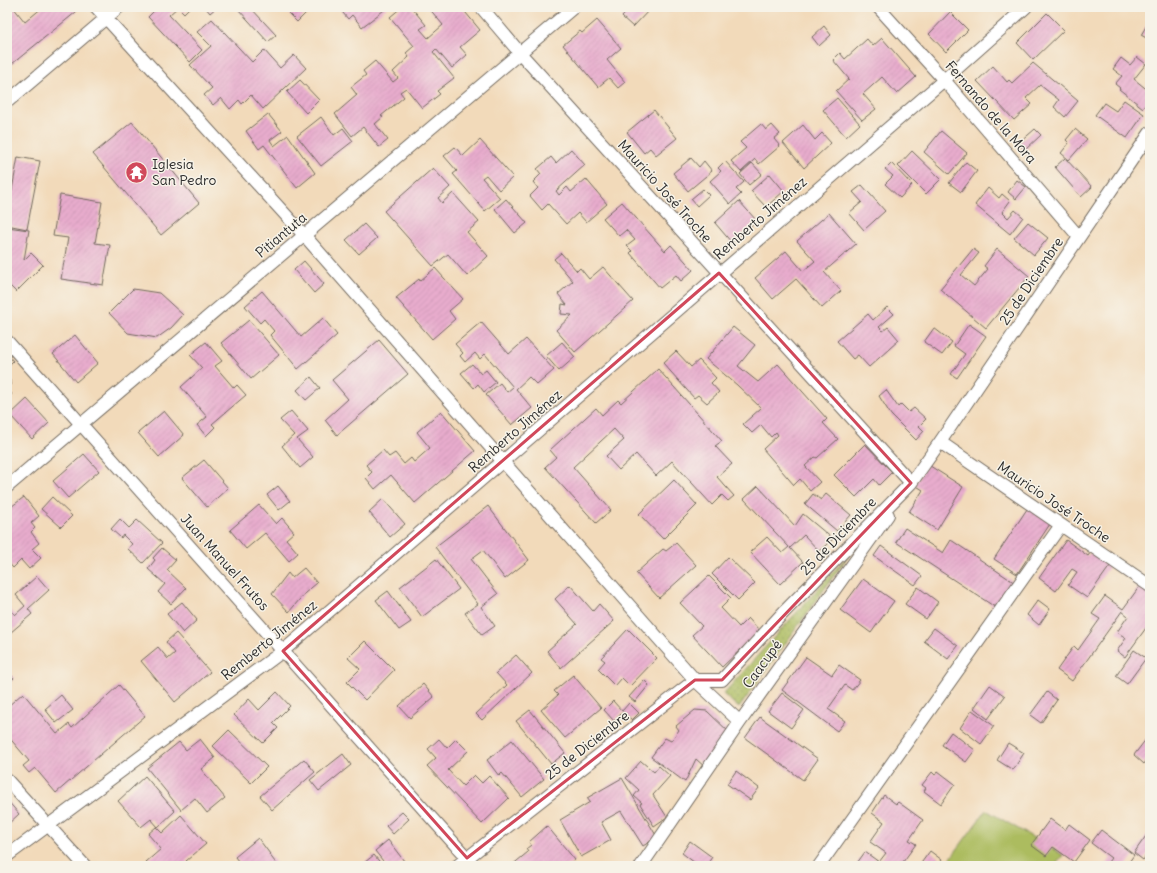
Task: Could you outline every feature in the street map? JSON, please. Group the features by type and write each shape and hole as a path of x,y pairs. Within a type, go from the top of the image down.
{"street":[{"path":"96,7 304,235 695,680 740,722"},
{"path":"7,102 119,7"},
{"name":"Mauricio José Troche","path":"481,7 520,53 911,483"},
{"name":"Pitiantuta","path":"7,487 574,7"},
{"name":"Fernando de la Mora","path":"878,7 944,80 1079,237"},
{"name":"Remberto Jiménez","path":"7,856 283,651 944,80 1026,7"},
{"name":"25 de Diciembre","path":"458,866 470,862 695,680 722,680 782,614 911,483 1150,133"},
{"name":"Juan Manuel Frutos","path":"7,341 470,862"},
{"name":"Mauricio José Troche","path":"940,442 1150,586"},
{"name":"Caacupé","path":"641,866 740,722 911,483"},
{"path":"819,866 1061,525"},
{"path":"7,780 85,866"}],"highlighted area":[{"path":"719,273 911,483 722,680 695,680 467,858 283,651"}],"green space":[{"path":"851,552 739,708 723,694"},
{"path":"986,810 1063,855 1055,866 945,866"}],"building":[{"path":"7,7 13,7 25,22 43,7 72,7 76,12 7,68"},
{"path":"158,7 178,7 169,15 202,50 190,62 148,17"},
{"path":"178,7 190,7 184,13"},
{"path":"205,7 217,7 210,13"},
{"path":"241,7 250,7 276,35 268,42 238,9"},
{"path":"282,7 303,7 307,12 297,22"},
{"path":"338,7 388,7 362,27 352,15 348,19"},
{"path":"402,7 411,7 426,25 420,29 428,38 443,25 428,7 461,7 480,30 460,47 467,55 452,68 436,49 433,52 454,78 437,91 440,94 422,108 406,88 400,92 404,97 381,116 383,117 375,124 388,140 379,147 363,127 352,136 335,114 357,95 351,87 366,75 363,71 375,61 393,82 398,78 393,72 409,57 406,53 414,46 390,17"},
{"path":"522,7 532,7 526,12"},
{"path":"631,7 651,8 633,27 622,17"},
{"path":"667,7 677,7 671,12"},
{"path":"950,12 968,30 946,52 929,34"},
{"path":"1047,13 1064,30 1033,60 1017,43"},
{"path":"212,19 252,62 264,50 280,68 294,55 306,68 263,109 251,95 242,104 239,100 230,109 221,98 213,105 204,95 212,88 190,65 211,46 197,32"},
{"path":"597,20 621,48 607,60 625,82 618,88 609,78 598,87 563,45 580,31 582,33"},
{"path":"1148,23 1150,24 1150,40 1141,35"},
{"path":"824,26 831,35 819,46 812,37"},
{"path":"882,38 916,77 897,94 882,77 863,94 876,109 862,120 836,91 849,79 833,60 840,53 845,59 867,39 873,46"},
{"path":"1137,57 1146,64 1134,79 1150,92 1150,99 1143,108 1115,84 1122,76 1113,69 1121,58 1130,65"},
{"path":"1033,63 1078,101 1065,117 1054,107 1059,100 1040,85 1026,98 1032,104 1014,120 977,81 993,66 1007,82 1009,80 1012,83"},
{"path":"300,80 319,100 306,113 287,92"},
{"path":"837,98 860,124 846,137 823,110"},
{"path":"1124,100 1144,114 1127,138 1095,115 1104,103 1116,111"},
{"path":"654,110 677,138 656,155 650,148 644,153 627,132"},
{"path":"268,114 282,131 270,140 274,146 288,135 315,173 297,188 264,145 259,149 246,131"},
{"path":"321,117 334,135 343,128 353,141 321,166 297,136"},
{"path":"132,122 199,203 161,235 93,154"},
{"path":"761,124 766,130 772,125 780,134 774,139 780,146 759,164 755,159 741,172 731,161 746,148 740,142"},
{"path":"803,125 815,140 822,133 831,143 804,168 783,143"},
{"path":"1035,129 1041,135 1025,150 1019,143"},
{"path":"1075,129 1087,139 1069,160 1061,153 1069,143 1066,140"},
{"path":"941,131 967,153 949,174 924,152"},
{"path":"480,140 513,177 499,190 486,175 482,178 500,198 485,211 453,174 457,171 444,156 455,147 463,156"},
{"path":"571,149 585,165 556,191 559,195 567,187 571,192 586,179 607,204 586,222 578,213 566,224 548,204 542,210 530,196 538,188 533,182 541,174 537,169 551,157 556,163"},
{"path":"912,151 941,179 926,194 898,166"},
{"path":"18,157 40,161 27,229 7,225 7,217"},
{"path":"691,158 699,167 704,161 712,171 688,191 673,173"},
{"path":"1065,158 1092,187 1081,197 1055,167"},
{"path":"725,161 744,182 736,189 741,194 730,204 710,181 721,171 718,168"},
{"path":"966,162 977,171 961,192 949,183"},
{"path":"752,163 762,174 749,185 740,174"},
{"path":"891,163 912,185 900,198 885,184 893,176 885,169"},
{"path":"433,168 450,187 438,198 442,203 453,193 479,222 467,232 488,256 467,276 448,254 433,266 384,211"},
{"path":"770,174 784,191 766,207 751,191"},
{"path":"1017,180 1026,187 1016,199 1008,192"},
{"path":"862,185 885,211 864,230 849,213 862,202 853,192"},
{"path":"988,188 999,198 1002,194 1010,201 1002,212 1008,218 1015,210 1023,217 1010,234 975,205"},
{"path":"703,189 709,195 697,206 691,199"},
{"path":"60,195 102,202 95,243 110,245 103,285 61,279 68,238 53,236"},
{"path":"506,199 527,223 515,233 495,209"},
{"path":"739,201 757,221 732,243 715,223"},
{"path":"622,202 665,251 671,245 693,270 681,281 676,275 660,288 630,253 632,251 627,246 635,240 626,230 619,236 603,218"},
{"path":"829,213 856,244 824,272 841,291 822,308 796,279 773,299 755,278 786,251 803,271 815,261 797,241"},
{"path":"1028,222 1048,238 1034,255 1014,238"},
{"path":"364,224 377,238 359,254 346,240"},
{"path":"7,227 29,230 24,260 31,253 43,265 16,292 9,285 7,287"},
{"path":"973,249 979,253 961,275 974,286 988,269 984,266 997,249 1029,276 986,328 940,289"},
{"path":"561,253 577,271 580,268 589,279 603,267 633,301 575,352 556,330 572,315 561,314 562,304 567,305 558,294 573,281 554,259"},
{"path":"304,261 324,284 314,293 294,270"},
{"path":"435,268 463,299 449,311 455,319 432,339 396,298"},
{"path":"133,289 159,293 183,315 171,328 157,338 128,333 109,313"},
{"path":"262,291 301,337 323,318 337,335 298,369 270,335 274,331 264,319 260,323 245,306"},
{"path":"887,307 894,314 879,327 883,331 888,327 899,340 869,367 858,355 853,359 837,341 868,314 873,320"},
{"path":"249,320 279,355 251,379 221,343"},
{"path":"481,322 509,354 526,339 554,370 537,385 529,377 516,389 532,408 512,425 486,395 500,383 507,392 513,387 485,354 480,359 475,353 465,362 460,356 463,353 455,344"},
{"path":"969,324 986,336 957,378 951,374 965,354 954,346"},
{"path":"733,327 755,345 738,366 758,382 778,364 827,419 823,423 838,439 817,458 815,457 805,466 820,482 810,491 800,479 794,485 763,449 778,435 776,432 771,437 761,425 752,433 743,424 761,408 737,385 706,359"},
{"path":"934,328 952,342 942,355 924,342"},
{"path":"75,335 98,363 76,382 53,354"},
{"path":"379,340 408,374 337,435 325,420 348,399 332,380"},
{"path":"206,342 222,361 215,366 234,388 237,385 246,395 212,424 215,427 206,436 197,425 207,417 181,387 202,368 190,355"},
{"path":"562,342 575,357 559,371 546,356"},
{"path":"676,351 691,367 699,360 716,378 711,383 719,392 707,403 698,395 694,398 663,363"},
{"path":"7,354 13,361 7,367"},
{"path":"472,364 481,374 486,370 496,382 484,392 478,384 474,388 461,373"},
{"path":"658,369 722,441 715,446 732,464 717,477 734,496 728,501 722,495 712,505 672,461 656,476 636,454 619,470 606,456 624,440 614,429 573,467 611,510 596,523 545,467 556,457 550,450 596,408 602,415 618,400 621,403"},
{"path":"7,377 12,383 7,388"},
{"path":"311,377 320,388 306,400 297,390"},
{"path":"7,389 12,394 7,399"},
{"path":"886,390 898,407 901,404 909,412 914,408 926,419 919,426 924,431 916,440 891,415 879,396"},
{"path":"27,399 49,423 32,439 10,415"},
{"path":"164,411 184,435 159,457 138,433"},
{"path":"291,411 308,431 297,439 313,457 300,468 282,446 294,435 280,420"},
{"path":"441,411 475,451 415,503 391,475 375,489 366,478 372,472 366,465 383,450 389,457 395,453 404,464 411,458 414,462 430,448 417,432"},
{"path":"865,444 892,472 879,485 874,479 856,497 834,475"},
{"path":"84,454 99,471 68,498 53,481"},
{"path":"204,460 228,488 207,507 182,478"},
{"path":"927,464 963,487 937,530 909,512 923,490 915,485"},
{"path":"674,480 697,505 663,539 639,514"},
{"path":"278,486 290,501 279,510 267,495"},
{"path":"758,486 795,526 803,514 833,539 819,551 804,535 790,548 803,562 780,584 750,552 767,537 782,553 789,547 744,499"},
{"path":"813,494 821,500 826,494 851,515 837,531 805,504"},
{"path":"24,497 39,516 31,523 35,528 31,532 39,543 32,549 41,558 29,569 21,560 13,568 7,561 7,522 9,519 7,517 7,510"},
{"path":"52,497 72,516 61,527 41,509"},
{"path":"383,499 405,524 390,537 369,512"},
{"path":"259,505 276,524 282,518 294,532 286,539 298,553 289,561 265,533 246,549 230,530"},
{"path":"488,506 529,560 505,579 483,550 471,559 498,594 481,607 495,626 482,635 465,613 478,604 435,547"},
{"path":"1029,506 1052,521 1017,574 994,559"},
{"path":"120,519 129,528 137,520 162,543 143,563 128,549 132,544 123,535 121,538 111,529"},
{"path":"905,528 943,553 951,540 1015,583 998,609 896,542"},
{"path":"1066,540 1088,556 1091,552 1110,566 1087,598 1068,585 1077,572 1072,569 1056,591 1039,578"},
{"path":"676,543 696,565 659,598 636,573 663,549 666,551"},
{"path":"881,546 922,576 915,585 874,556"},
{"path":"162,548 176,560 167,570 186,588 171,604 158,592 165,584 148,569 155,560 153,558"},
{"path":"728,557 755,583 738,600 712,574"},
{"path":"436,559 459,589 422,617 400,587"},
{"path":"304,568 317,583 305,593 289,612 272,594 288,573 292,578"},
{"path":"37,576 49,590 28,609 32,614 10,633 7,630 7,606 15,615 25,606 16,595"},
{"path":"709,576 731,598 721,608 739,627 748,618 760,631 722,667 692,635 702,626 680,603"},
{"path":"863,579 894,601 871,633 840,610"},
{"path":"1142,583 1150,589 1150,631 1146,628 1125,657 1117,651 1126,638 1117,632 1128,616 1122,611 1072,681 1057,670 1074,646 1078,650 1100,619 1092,614 1105,596 1123,609"},
{"path":"570,585 593,611 599,604 614,621 561,668 547,651 577,624 555,599"},
{"path":"918,587 938,602 926,619 905,604"},
{"path":"388,591 411,622 399,630 376,600"},
{"path":"1038,600 1050,609 1039,625 1027,615"},
{"path":"182,602 197,620 183,633 167,614"},
{"path":"934,628 958,646 948,659 924,641"},
{"path":"628,629 657,658 630,686 622,678 615,686 598,669 605,661 601,658"},
{"path":"176,633 210,672 175,702 141,661 158,647 168,659 175,653 166,642"},
{"path":"365,641 394,670 365,700 347,682 360,669 348,658"},
{"path":"1134,650 1146,658 1127,684 1116,676"},
{"path":"516,655 532,673 482,720 476,714 507,685 496,673"},
{"path":"806,657 832,675 839,665 860,680 852,690 845,685 828,709 845,721 837,731 782,690"},
{"path":"7,671 14,678 7,685"},
{"path":"573,675 601,708 565,738 541,710 558,695 554,691"},
{"path":"644,680 649,685 635,702 629,697"},
{"path":"423,684 434,697 410,718 399,706"},
{"path":"119,685 145,716 56,793 35,768 29,773 23,766 29,761 7,735 7,707 23,693 57,734 69,724 72,728"},
{"path":"990,685 1005,696 988,719 974,708"},
{"path":"277,692 290,706 273,723 278,728 263,743 234,715 249,699 259,710"},
{"path":"1047,692 1057,700 1041,723 1030,715"},
{"path":"782,693 804,710 791,728 768,711"},
{"path":"61,695 73,710 56,723 45,709"},
{"path":"613,701 622,711 629,703 639,713 632,720 623,712 614,721 604,710"},
{"path":"530,710 565,753 551,764 516,721"},
{"path":"695,710 707,711 730,733 706,768 696,759 685,782 651,757 665,738 671,741 679,730 676,726"},
{"path":"972,710 994,726 981,744 960,728"},
{"path":"760,717 818,759 803,780 745,738"},
{"path":"229,730 267,767 251,783 213,746"},
{"path":"951,732 975,750 966,762 942,745"},
{"path":"1150,734 1150,756 1144,764 1134,755"},
{"path":"200,739 215,758 201,769 225,798 207,813 195,798 181,810 147,768 179,742 186,750"},
{"path":"439,739 447,748 456,739 468,751 448,770 463,786 474,775 482,783 489,776 509,798 482,824 427,766 436,758 428,749"},
{"path":"512,740 544,779 522,797 502,773 499,776 487,760"},
{"path":"1008,743 1024,753 1013,770 997,760"},
{"path":"343,754 351,765 319,791 310,780"},
{"path":"304,759 315,772 272,810 260,796"},
{"path":"641,761 654,772 659,766 670,776 653,795 667,817 654,826 640,804 642,803 634,796 639,790 626,778"},
{"path":"736,771 759,788 750,800 727,784"},
{"path":"938,771 955,784 941,804 924,791 926,788 922,785 932,772 935,775"},
{"path":"145,776 175,811 158,827 151,819 141,827 118,801"},
{"path":"622,778 657,837 643,846 621,811 601,822 611,840 581,857 560,820 590,802 587,798"},
{"path":"884,795 896,804 898,802 923,820 909,840 916,844 900,866 862,866 857,863 865,852 879,862 886,853 870,842 884,822 872,813"},
{"path":"7,800 19,814 7,825"},
{"path":"402,812 409,819 393,834 386,826"},
{"path":"181,815 206,844 186,861 191,866 149,866 146,862 161,849 148,834 156,827 162,833"},
{"path":"1050,819 1065,830 1069,824 1090,840 1074,862 1053,847 1046,856 1031,845"},
{"path":"547,826 575,860 567,866 511,866 528,852 526,849 531,845 529,842"},
{"path":"1101,830 1134,855 1126,866 1105,866 1111,858 1091,843"},
{"path":"1148,833 1150,835 1150,851 1143,860 1134,853"},
{"path":"258,838 278,866 242,866 235,857"},
{"path":"388,840 404,861 397,866 387,866 375,851"},
{"path":"690,841 712,857 706,866 699,866 682,853"},
{"path":"930,851 942,860 938,866 919,866"},
{"path":"374,855 383,866 360,866"}],"place":[{"name":"Iglesia San Pedro","path":"137,172"}]}
